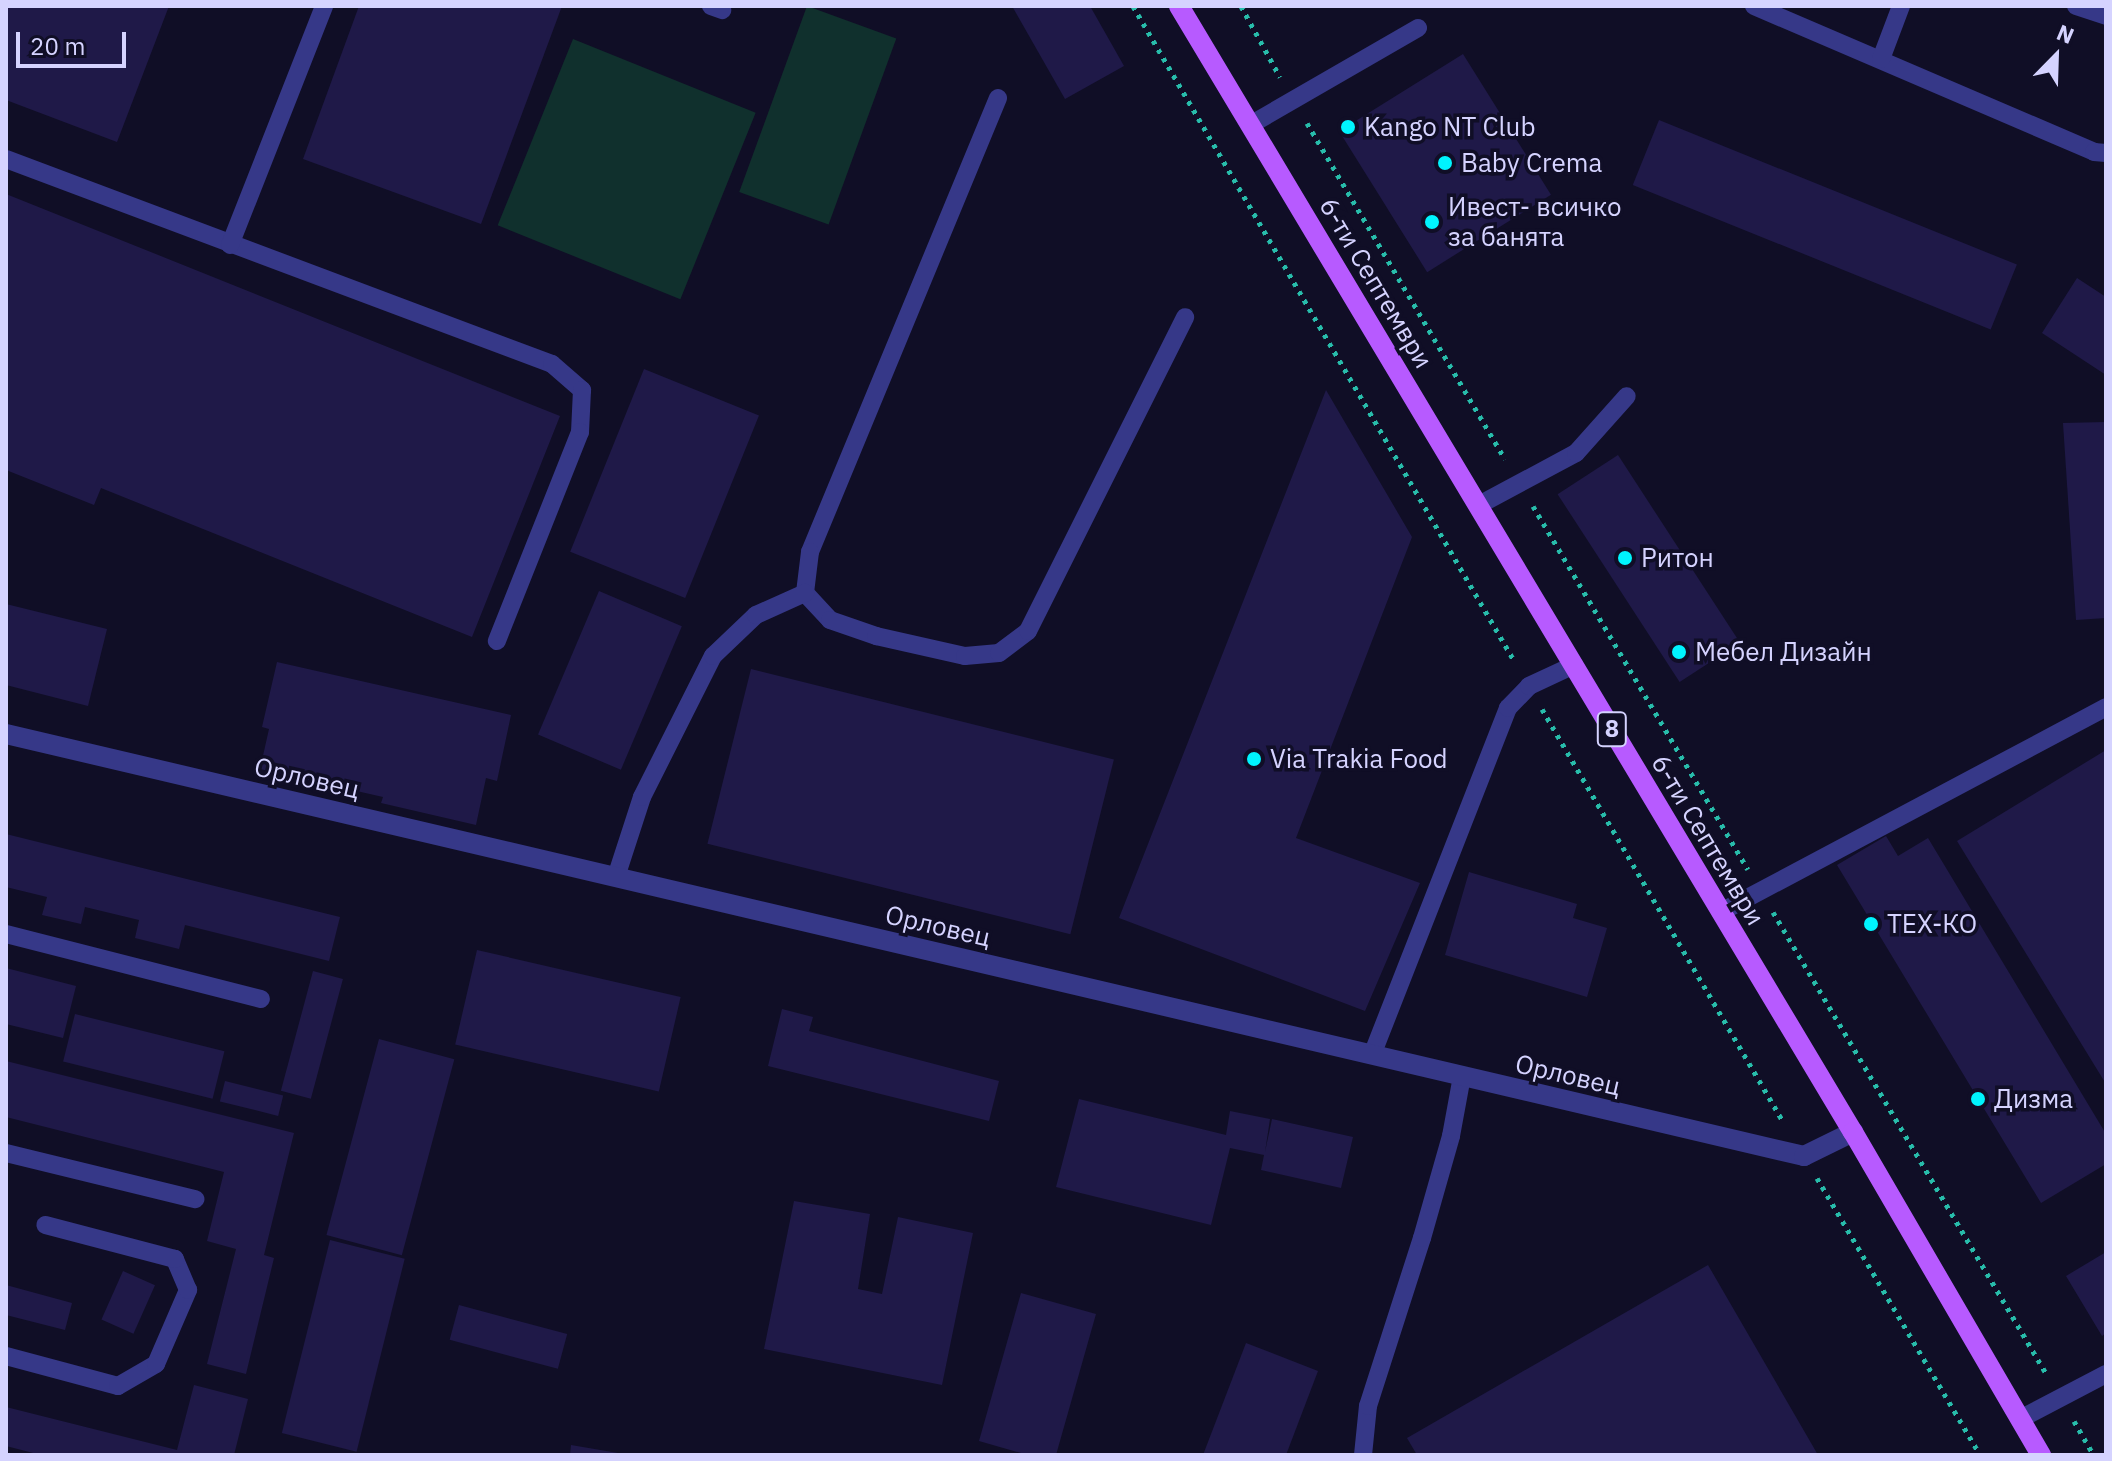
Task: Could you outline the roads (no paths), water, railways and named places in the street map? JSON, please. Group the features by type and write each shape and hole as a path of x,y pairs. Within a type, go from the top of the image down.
{"main road":[{"name":"6-ти Септември","path":"1179,6 1853,1132 2041,1455"}],"street":[{"name":"Орловец","path":"6,734 1804,1156 1853,1132"}],"lane":[{"path":"230,245 324,6"},
{"path":"1754,6 2094,152 2106,153"},
{"path":"1881,59 1901,6"},
{"path":"2076,6 2106,16"},
{"path":"1250,125 1418,28"},
{"path":"998,98 810,552 805,593 830,620 876,636 965,656 999,653 1028,631 1185,317"},
{"path":"6,159 552,364 582,390 580,432 497,641"},
{"path":"1479,505 1576,453 1627,396"},
{"path":"616,877 642,797 713,656 756,615 805,593"},
{"path":"1372,1055 1508,708 1529,686 1574,665"},
{"path":"1721,912 2106,707"},
{"path":"6,934 261,999"},
{"path":"1363,1455 1368,1406 1422,1238 1451,1136 1462,1076"},
{"path":"6,1153 195,1199"},
{"path":"6,1356 118,1386 156,1364 188,1290 175,1259 45,1225"},
{"path":"2020,1419 2106,1374"}],"place":[{"name":"Kango NT Club","path":"1348,127"},
{"name":"Baby Crema","path":"1445,163"},
{"name":"Ивест- всичко за банята","path":"1432,222"},
{"name":"Ритон","path":"1625,558"},
{"name":"Мебел Дизайн","path":"1679,652"},
{"name":"Via Trakia Food","path":"1254,759"},
{"name":"ТЕХ-КО","path":"1871,924"},
{"name":"Дизма","path":"1978,1099"}]}
